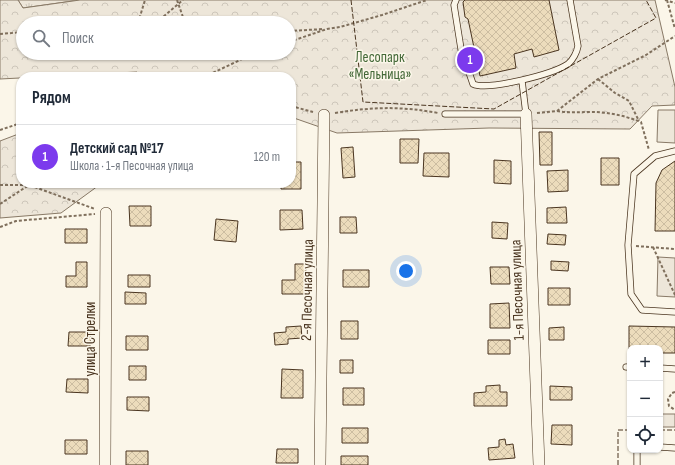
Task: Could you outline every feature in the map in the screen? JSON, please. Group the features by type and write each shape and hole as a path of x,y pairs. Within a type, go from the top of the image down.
{"street":[{"name":"1-я Песочная улица","path":"526,114 539,465"},
{"name":"2-я Песочная улица","path":"320,465 324,115"},
{"name":"улица Стрелки","path":"105,465 106,213"}],"lane":[{"path":"456,0 454,5 461,49 473,84 479,88 522,81 568,64 574,57 578,46 570,0"},
{"path":"445,114 526,114 522,81"},
{"path":"675,150 655,156 634,174 628,245 631,294 642,310 675,312"},
{"path":"663,368 675,368"},
{"path":"663,447 675,448"},
{"path":"637,453 637,465"}],"path":[{"path":"140,16 146,0"},
{"path":"177,0 183,16"},
{"path":"164,16 183,0"},
{"path":"296,40 427,0"},
{"path":"666,0 675,3"},
{"path":"666,0 675,30"},
{"path":"296,31 327,29"},
{"path":"0,34 16,33"},
{"path":"557,111 598,79 646,55 675,36"},
{"path":"215,72 240,60"},
{"path":"598,79 615,93 629,101 638,121 641,122 649,150 655,156"},
{"path":"296,107 324,115 368,107 410,108 445,114"},
{"path":"526,114 557,111 575,114 593,112 626,116 638,121"},
{"path":"0,130 16,125"},
{"path":"0,185 16,184"},
{"path":"0,204 25,188"},
{"path":"41,188 106,213"},
{"path":"0,227 16,221 106,213"},
{"path":"628,245 675,249"},
{"path":"653,247 675,295"},
{"path":"675,392 672,393 668,399 669,406 675,410"}],"green space":[{"name":"Лесопарк «Мельница»","path":"0,0 18,0 23,8 80,0 655,0 675,87 675,105 652,106 630,129 489,128 337,133 296,119 296,72 16,72 16,78 0,79"},
{"path":"18,0 80,0 23,8"},
{"path":"16,135 16,188 95,188 61,213 0,218 0,141"},
{"path":"658,257 675,258 675,297 657,296"},
{"path":"663,414 675,414 675,427 663,427"}],"shaded area":[{"path":"658,110 675,110 675,143 657,142"}],"building":[{"path":"465,0 549,0 559,50 534,57 532,49 514,54 516,68 480,76 468,19 465,17 463,2"},
{"path":"539,132 552,132 552,165 540,165"},
{"path":"400,139 419,139 418,163 400,163"},
{"path":"353,147 355,177 343,178 341,148"},
{"path":"424,153 449,153 449,177 423,176"},
{"path":"601,158 619,158 619,185 601,185"},
{"path":"494,160 511,161 511,184 494,183"},
{"path":"675,161 675,231 655,231 656,183 662,170"},
{"path":"296,162 301,162 301,189 281,189 296,188"},
{"path":"568,170 568,191 548,192 547,171"},
{"path":"129,206 151,206 151,226 130,226"},
{"path":"566,207 567,223 547,223 547,208"},
{"path":"280,210 302,210 303,229 280,230"},
{"path":"340,217 356,217 357,233 340,233"},
{"path":"216,219 238,221 236,242 214,240"},
{"path":"492,222 508,223 507,239 492,238"},
{"path":"65,229 87,229 87,243 65,243"},
{"path":"548,234 566,235 565,245 547,244"},
{"path":"551,261 569,262 568,271 551,270"},
{"path":"76,262 87,262 87,287 66,287 66,276 76,276"},
{"path":"295,264 306,264 305,294 282,294 282,280 295,280"},
{"path":"490,267 509,267 510,284 491,284"},
{"path":"343,270 369,270 369,287 343,287"},
{"path":"128,275 150,275 150,287 128,287"},
{"path":"548,288 570,288 570,305 548,305"},
{"path":"125,292 146,293 146,304 125,304"},
{"path":"509,303 510,328 490,328 490,304"},
{"path":"341,321 358,321 358,339 341,339"},
{"path":"301,326 302,338 288,339 288,344 275,345 274,333 286,332 286,327"},
{"path":"629,326 675,327 675,353 663,353 663,345 629,345"},
{"path":"564,327 564,340 549,340 549,328"},
{"path":"69,332 91,332 90,346 68,346"},
{"path":"126,336 148,336 148,350 126,350"},
{"path":"488,340 510,340 510,354 488,354"},
{"path":"340,360 353,360 353,373 340,373"},
{"path":"129,366 146,366 146,380 129,380"},
{"path":"282,369 303,370 303,398 281,398"},
{"path":"67,379 88,379 88,393 66,392"},
{"path":"500,385 500,392 507,392 507,406 474,406 474,393 486,392 486,386"},
{"path":"550,386 572,387 572,400 550,400"},
{"path":"343,388 364,388 364,405 343,405"},
{"path":"127,397 149,397 149,411 127,410"},
{"path":"552,425 572,425 572,445 551,444"},
{"path":"342,428 368,428 368,443 342,443"},
{"path":"505,439 506,445 513,444 515,458 489,460 488,448 499,447 499,440"},
{"path":"65,440 87,440 87,454 65,454"},
{"path":"277,449 298,449 298,463 276,463"},
{"path":"126,451 148,451 148,465 126,465"},
{"path":"341,456 368,456 368,465 341,465"}],"fence":[{"path":"351,0 363,102 494,109 656,18 646,0"},
{"path":"618,465 618,430 627,430"},
{"path":"663,430 675,430"}],"place":[{"name":"Детский сад №17","path":"470,60"}]}
